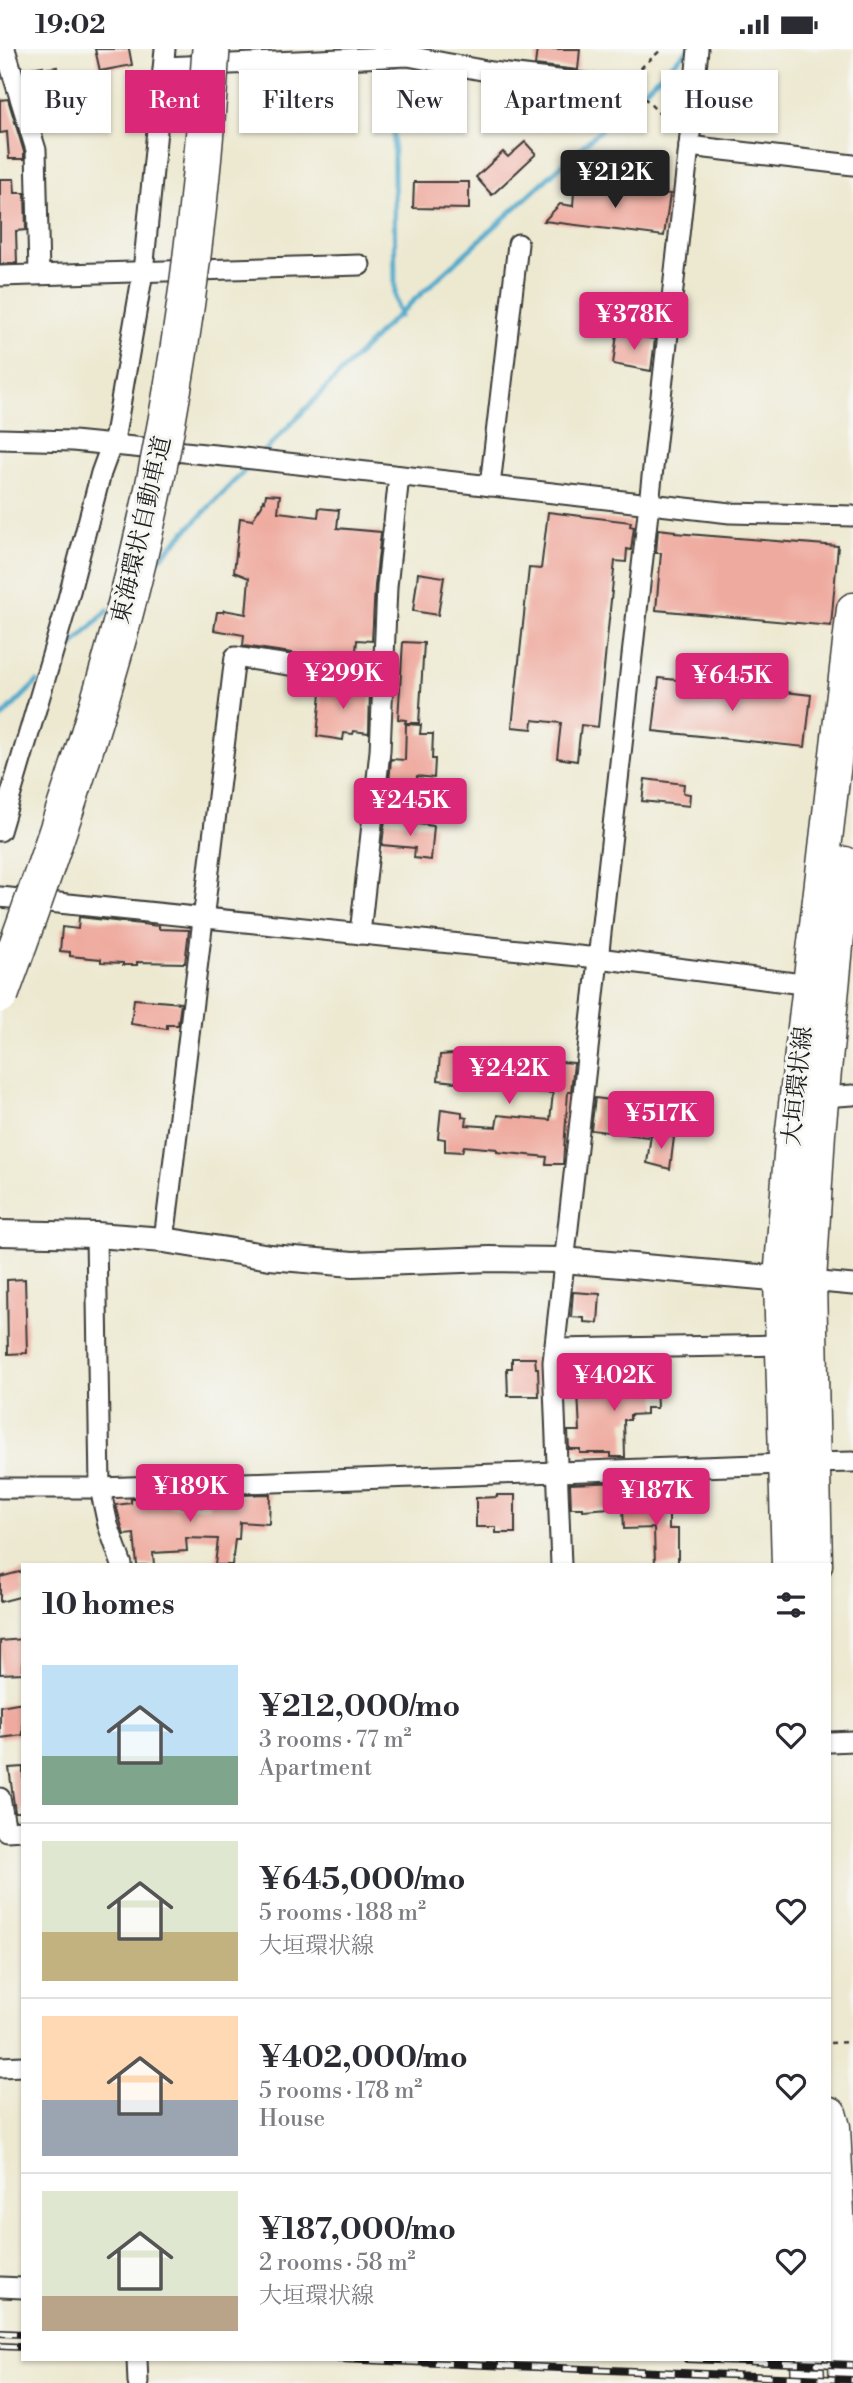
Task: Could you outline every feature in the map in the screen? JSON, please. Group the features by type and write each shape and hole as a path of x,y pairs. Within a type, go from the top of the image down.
{"highway":[{"name":"東海環状自動車道","path":"0,994 90,734 122,621 151,500 176,372 195,248 206,140 211,49"}],"main road":[{"name":"大垣環状線","path":"788,1563 799,1463 792,1130 853,609"},
{"name":"大垣環状線","path":"816,1563 782,1346 838,1096 853,792"},
{"path":"831,2118 835,2140 846,2383"},
{"path":"807,2361 808,2383"},
{"path":"827,2361 828,2383"}],"street":[{"path":"5,49 36,150 39,274"},
{"path":"0,831 58,637 120,408 144,272 164,58 354,54 450,63 483,70"},
{"path":"561,1563 553,1362 697,55"},
{"path":"689,143 853,165"},
{"path":"490,486 518,244"},
{"path":"0,276 360,265"},
{"path":"0,439 73,441 235,457 767,515 853,516"},
{"path":"360,934 380,751 387,587 399,476"},
{"path":"164,1240 235,657 384,679"},
{"path":"0,897 598,958 810,985"},
{"path":"0,1233 164,1240 270,1257 353,1264 490,1259 563,1260 853,1285"},
{"path":"96,1235 100,1488 107,1525 121,1563"},
{"path":"555,1349 782,1346"},
{"path":"0,1488 100,1488 853,1462"},
{"path":"831,1742 853,1741"},
{"path":"0,1798 6,1831 21,1830"},
{"path":"0,2067 21,2066"},
{"path":"0,2287 21,2288"},
{"path":"137,2361 138,2383"}],"path":[{"path":"643,70 662,49"},
{"path":"647,101 689,143"},
{"path":"831,2043 853,2042"}],"building":[{"path":"95,49 129,49 132,65 100,70"},
{"path":"537,49 580,49 578,70 535,65"},
{"path":"43,66 43,69 57,67 58,70 24,70"},
{"path":"8,99 24,159 9,159 7,132 0,133 0,100"},
{"path":"525,142 536,154 492,195 476,177 503,152 508,157"},
{"path":"0,179 14,179 15,193 25,193 26,230 16,231 17,263 0,264"},
{"path":"414,182 469,182 469,209 413,208"},
{"path":"584,183 670,194 664,236 544,221 560,204 573,206 574,192"},
{"path":"617,334 655,339 651,371 613,364"},
{"path":"266,494 280,495 278,512 318,517 319,508 339,510 337,528 381,532 372,641 357,640 355,662 243,646 244,635 214,630 217,612 224,610 246,614 249,578 234,572 240,518 252,520 263,500 265,501"},
{"path":"548,512 631,522 630,526 634,527 631,550 627,549 626,562 615,561 598,727 581,725 577,761 557,758 561,723 533,720 532,729 512,727 529,568 541,569"},
{"path":"658,529 675,533 838,546 831,626 656,610 661,553 656,553"},
{"path":"418,573 444,577 438,615 413,611"},
{"path":"403,642 424,643 419,723 405,723 406,720 398,719"},
{"path":"659,678 811,695 805,747 653,731"},
{"path":"322,682 370,689 369,733 344,733 343,740 317,736"},
{"path":"406,724 421,725 420,734 433,734 434,778 417,776 416,787 389,783 391,759 405,760"},
{"path":"645,779 684,784 683,793 690,794 689,806 642,801"},
{"path":"385,820 434,826 431,860 414,858 415,848 382,845"},
{"path":"79,917 159,926 159,929 189,930 185,963 137,962 137,965 123,965 101,962 101,959 70,956 70,952 60,951 62,927 78,929"},
{"path":"134,999 181,1003 178,1025 167,1025 167,1029 131,1024"},
{"path":"440,1055 574,1063 571,1092 568,1092 563,1164 546,1164 547,1157 497,1152 497,1149 464,1146 462,1152 445,1151 445,1139 438,1138 441,1109 462,1112 462,1117 467,1118 466,1125 496,1127 498,1115 550,1120 553,1093 438,1080"},
{"path":"595,1098 652,1105 648,1137 591,1130"},
{"path":"651,1134 674,1137 670,1169 647,1163"},
{"path":"25,1279 27,1353 8,1354 7,1280"},
{"path":"573,1292 600,1294 598,1323 571,1317"},
{"path":"512,1358 535,1358 539,1396 508,1396 507,1368 512,1368"},
{"path":"655,1359 657,1408 646,1408 646,1414 630,1415 630,1420 624,1420 625,1457 611,1457 611,1453 580,1453 580,1449 569,1449 568,1431 580,1431 578,1392 602,1390 602,1394 633,1394 632,1360"},
{"path":"623,1482 624,1507 583,1510 571,1508 570,1484"},
{"path":"654,1490 669,1490 669,1529 678,1529 678,1563 655,1563 654,1528 624,1529 623,1508 654,1508"},
{"path":"270,1494 269,1524 240,1522 239,1539 235,1539 232,1563 215,1563 218,1539 186,1538 187,1551 153,1553 154,1563 137,1563 134,1534 124,1535 116,1505 131,1503 131,1499 169,1498 169,1506 209,1507 209,1496"},
{"path":"515,1495 515,1533 496,1533 496,1527 476,1527 476,1498"},
{"path":"21,1572 21,1597 0,1602 0,1577"},
{"path":"21,1639 21,1673 0,1674 0,1641"},
{"path":"21,1702 21,1735 0,1738 0,1706"},
{"path":"21,1767 21,1812 15,1812 9,1768"}],"waterway":[{"path":"260,456 388,324 689,49"},
{"path":"393,59 395,297 400,316"},
{"path":"152,566 250,465"},
{"path":"58,660 108,610"},
{"path":"0,719 37,682"}],"railway":[{"path":"0,2333 21,2334"},
{"path":"0,2346 21,2347"},
{"path":"388,2361 853,2380"},
{"path":"742,2361 853,2365"}]}
